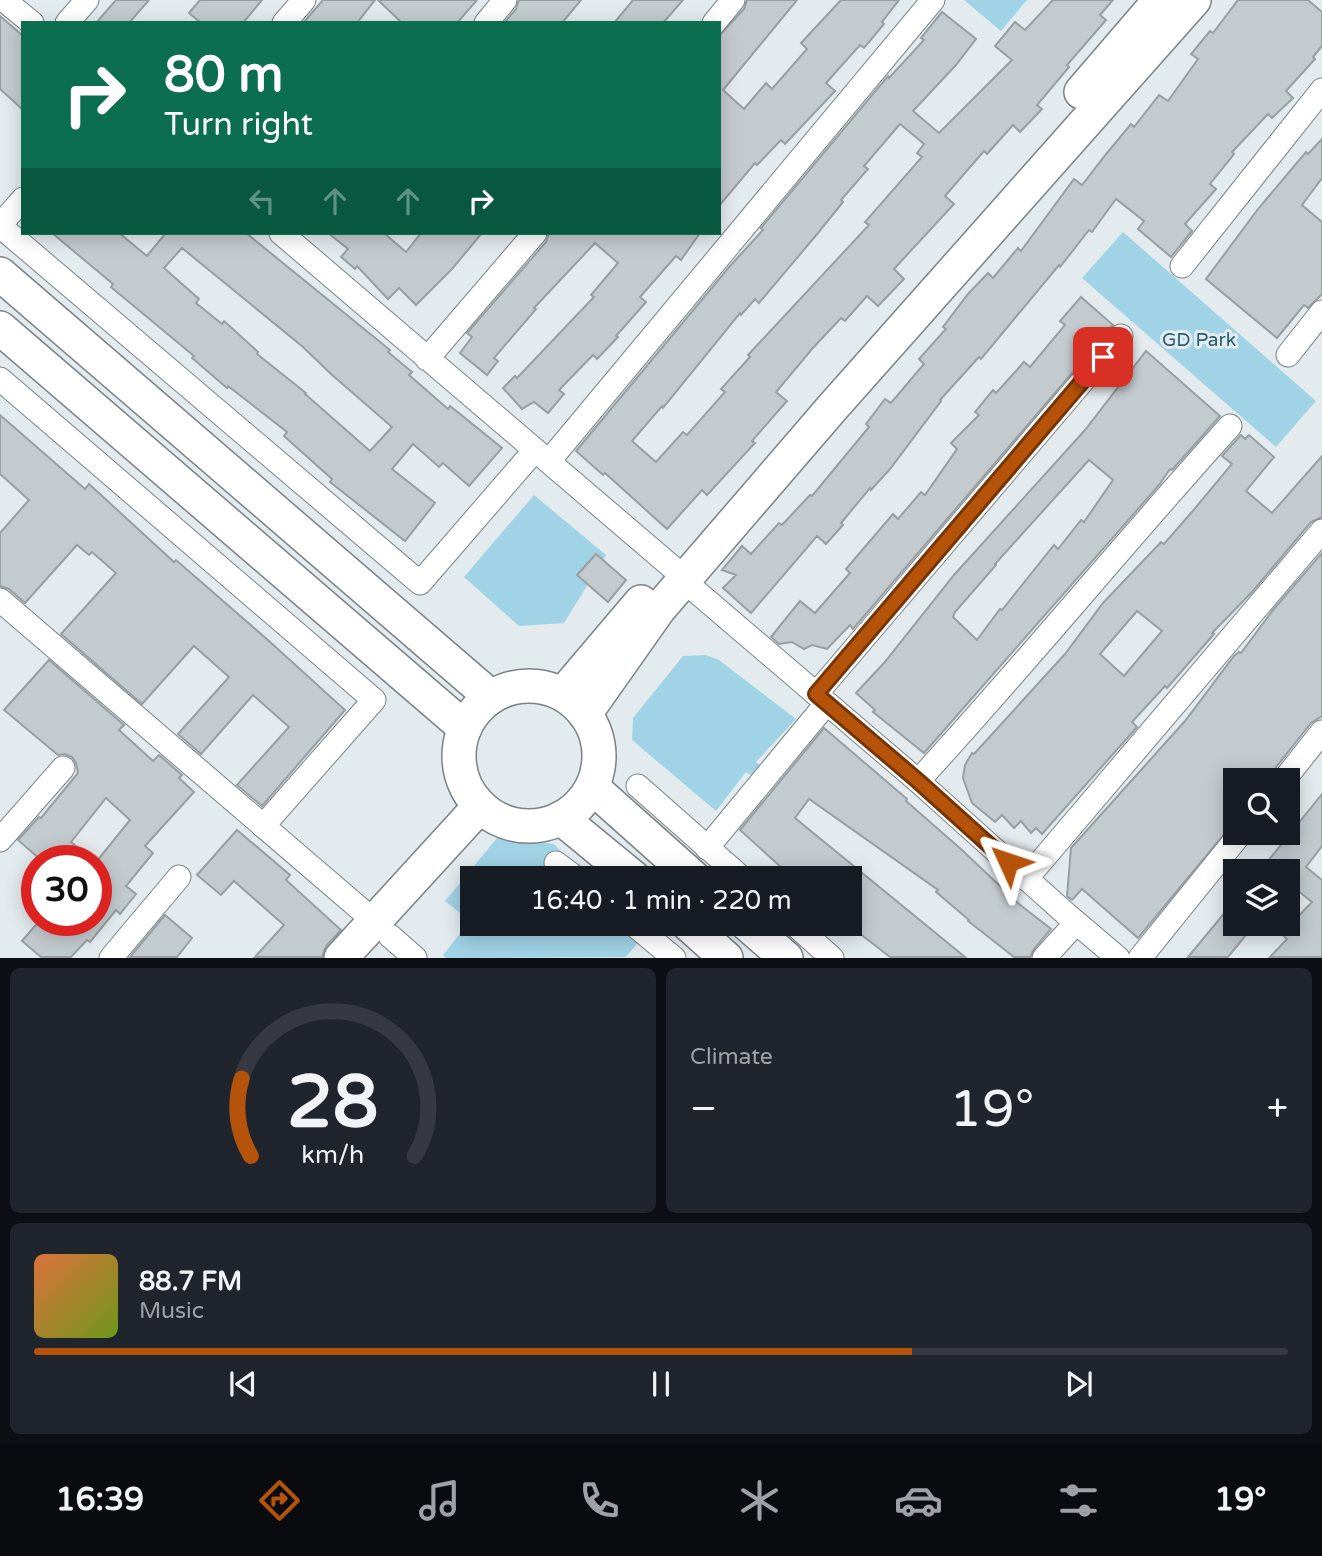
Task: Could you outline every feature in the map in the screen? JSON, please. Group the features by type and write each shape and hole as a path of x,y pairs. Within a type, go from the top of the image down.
{"main road":[{"path":"574,704 738,503 996,206 1160,0"},
{"path":"996,206 1194,0"},
{"path":"0,274 491,697"},
{"path":"0,328 465,728"},
{"path":"526,685 550,689 574,704 597,741 598,765 592,787 577,806 561,818 538,825 514,824 488,812 468,791 460,768 460,744 475,710 491,697 526,685"},
{"path":"592,787 681,866"},
{"path":"341,957 378,938 488,812"},
{"path":"561,818 619,866"},
{"path":"702,936 726,957"},
{"path":"761,936 786,957"}],"street":[{"path":"4,0 30,21"},
{"path":"70,21 87,0"},
{"path":"286,21 304,0"},
{"path":"488,21 505,0"},
{"path":"716,21 733,0"},
{"path":"21,201 0,226 419,583 542,456 933,0"},
{"path":"1182,266 1322,90"},
{"path":"288,235 307,241 427,359 918,781 1026,879 1118,957"},
{"path":"427,359 533,235"},
{"path":"1288,355 1322,312"},
{"path":"707,848 821,699 1121,336"},
{"path":"0,379 374,700 263,826"},
{"path":"918,781 992,700 1164,498 1230,426"},
{"path":"1026,879 1322,531"},
{"path":"0,600 263,826 378,938 415,957"},
{"path":"1294,768 1322,732"},
{"path":"0,840 62,768"},
{"path":"638,786 728,866"},
{"path":"1140,957 1231,845"},
{"path":"556,863 560,866"},
{"path":"111,957 179,877"},
{"path":"1044,957 1076,923"},
{"path":"646,936 669,956"},
{"path":"808,936 832,957"}],"green space":[{"path":"964,0 1027,0 1001,31"},
{"name":"GD Park","path":"1123,232 1316,401 1276,447 1082,278"},
{"path":"534,495 606,555 564,623 519,626 464,577"},
{"path":"706,655 719,660 796,719 756,762 768,771 759,781 746,772 716,811 632,740 633,718 683,656"},
{"path":"497,838 554,844 575,866 474,866"},
{"path":"460,883 460,913 445,901"},
{"path":"460,934 460,936 638,936 641,939 626,957 446,958 443,955"}],"building":[{"path":"116,0 149,0 131,21 98,21"},
{"path":"200,0 262,0 245,21 199,21 189,13"},
{"path":"323,0 375,0 359,21 305,21"},
{"path":"378,0 477,0 459,21 400,21"},
{"path":"519,0 581,0 564,21 506,21 516,9"},
{"path":"633,0 683,0 665,21 616,21"},
{"path":"747,0 797,0 723,90 744,109 766,83 772,89 807,49 801,43 841,0 899,0 864,48 860,45 826,83 835,91 785,144 781,140 757,165 755,163 721,204 721,34 744,9"},
{"path":"1053,0 1113,0 1100,15 1106,20 1037,105 1042,109 1020,132 1013,125 987,154 984,151 945,196 954,204 894,269 904,279 878,306 867,296 845,321 841,318 812,349 776,392 787,401 752,441 755,443 707,495 702,490 667,529 605,473 603,475 576,451 763,230 761,228 888,76 889,78 924,40 921,38 942,12 976,39 913,111 939,133 1012,60 995,46 1015,22 1025,30","holes":["900,124 924,144 917,153 922,157 865,222 869,225 748,355 750,357 721,389 725,392 687,435 683,432 656,462 632,441 662,406 663,408 740,313 741,315 755,299 759,303 843,202 841,200 868,169 864,166"]},
{"path":"1238,0 1308,0 1322,12 1322,46 1313,57 1315,59 1286,91 1293,98 1272,118 1268,114 1232,152 1234,154 1210,184 1216,189 1185,224 1192,231 1171,257 1138,229 1144,221 1116,199 1092,232 1089,230 981,359 979,357 940,400 890,469 841,523 843,525 826,544 817,536 751,613 723,588 736,575 722,570 742,546 751,554 779,523 782,525 810,495 812,496 869,427 866,424 885,399 891,403 924,364 919,359 946,329 943,327 968,294 988,273 993,278 1018,248 1021,251 1074,179 1082,185 1131,124 1134,127 1159,95 1168,101 1198,59 1191,54 1210,31 1213,33"},
{"path":"0,16 21,34 21,108 0,89"},
{"path":"1322,139 1322,178 1302,205 1322,222 1322,294 1308,308 1304,305 1277,338 1206,279 1258,209 1306,152 1308,154"},
{"path":"54,235 121,235 147,256 164,235 248,235 390,350 388,352 412,372 409,375 448,409 450,406 502,448 469,486 443,463 439,467 413,444 392,469 435,503 405,541 330,482 332,479 284,436 287,432 228,386 227,388 192,358 194,356 111,287 113,284","holes":["182,248 303,347 392,427 370,451 306,393 257,354 258,352 224,321 222,324 196,303 199,299 164,268"]},
{"path":"330,235 386,235 406,252 419,235 480,235 452,269 416,305 399,288 388,299 357,266 355,269 341,257 348,249"},
{"path":"548,235 699,235 681,260 676,256 640,297 646,302 616,336 618,337 597,359 593,355 559,390 564,394 548,413 534,402 522,409 503,388 515,376 517,378 594,297 591,295 618,263 595,243 534,308 536,309 494,358 498,361 487,375 460,353 472,337 467,333 546,242"},
{"path":"1081,297 1113,325 853,629 850,625 827,649 812,645 804,649 792,642 779,644 771,637 800,601 815,613 850,573 846,569 893,514 898,519 921,492 925,495 957,449 951,443 979,415 975,412 993,390 996,393 1024,362 1030,367 1065,325 1060,321"},
{"path":"1146,351 1220,416 1172,470 1170,469 1159,485 924,753 873,712 875,710 856,693 884,663 954,575 1085,430","holes":["1089,460 1113,480 1084,522 1081,520 1058,549 1054,545 977,640 953,617 995,564"]},
{"path":"0,415 85,489 89,484 174,562 176,560 345,710 262,806 237,785 289,727 253,695 201,754 178,734 229,677 194,646 142,704 61,634 116,573 92,552 89,555 77,545 25,603 9,589 0,586 0,533 29,500 0,474"},
{"path":"1241,435 1245,439 1249,435 1274,457 1246,491 1272,513 1322,456 1322,517 1311,522 1167,688 1165,686 1132,722 1137,727 1042,834 1036,828 1031,833 1021,821 1014,828 1002,815 995,822 972,803 963,778 965,765 972,753 974,754 1065,654 1103,603 1161,542 1164,544 1191,513 1232,464 1222,456","holes":["1137,611 1162,631 1124,676 1100,654"]},
{"path":"1322,553 1322,716 1311,723 1275,768 1223,768 1223,836 1138,938 1082,889 1072,900 1067,896 1071,848 1185,721"},
{"path":"596,554 626,580 608,602 577,575"},
{"path":"49,660 124,725 119,730 153,761 159,755 182,775 179,778 194,792 145,846 153,853 126,886 136,894 120,914 116,910 112,915 112,845 110,845 130,820 106,798 71,842 75,845 24,845 18,840 39,817 41,818 78,773 72,757 58,755 4,710"},
{"path":"824,728 907,799 906,801 1019,904 1051,929 1030,957 1014,957 968,921 936,892 938,890 809,799 795,818 854,866 780,866 740,830"},
{"path":"1322,794 1322,846 1306,867 1322,880 1322,957 1270,957 1287,939 1284,936 1300,936 1300,915 1312,902 1300,892 1300,859 1270,859 1281,845 1300,845 1300,821"},
{"path":"237,830 290,875 286,880 341,930 326,946 322,957 255,957 284,925 234,881 221,895 197,875"},
{"path":"862,873 965,957 890,957 862,935"},
{"path":"165,915 192,938 177,957 130,957"},
{"path":"1223,915 1223,936 1245,936 1228,957 1188,957"},
{"path":"26,936 95,936 90,942 87,940 71,957 41,957 22,941"}],"route":[{"path":"1008,862 816,694 1103,357"}]}
